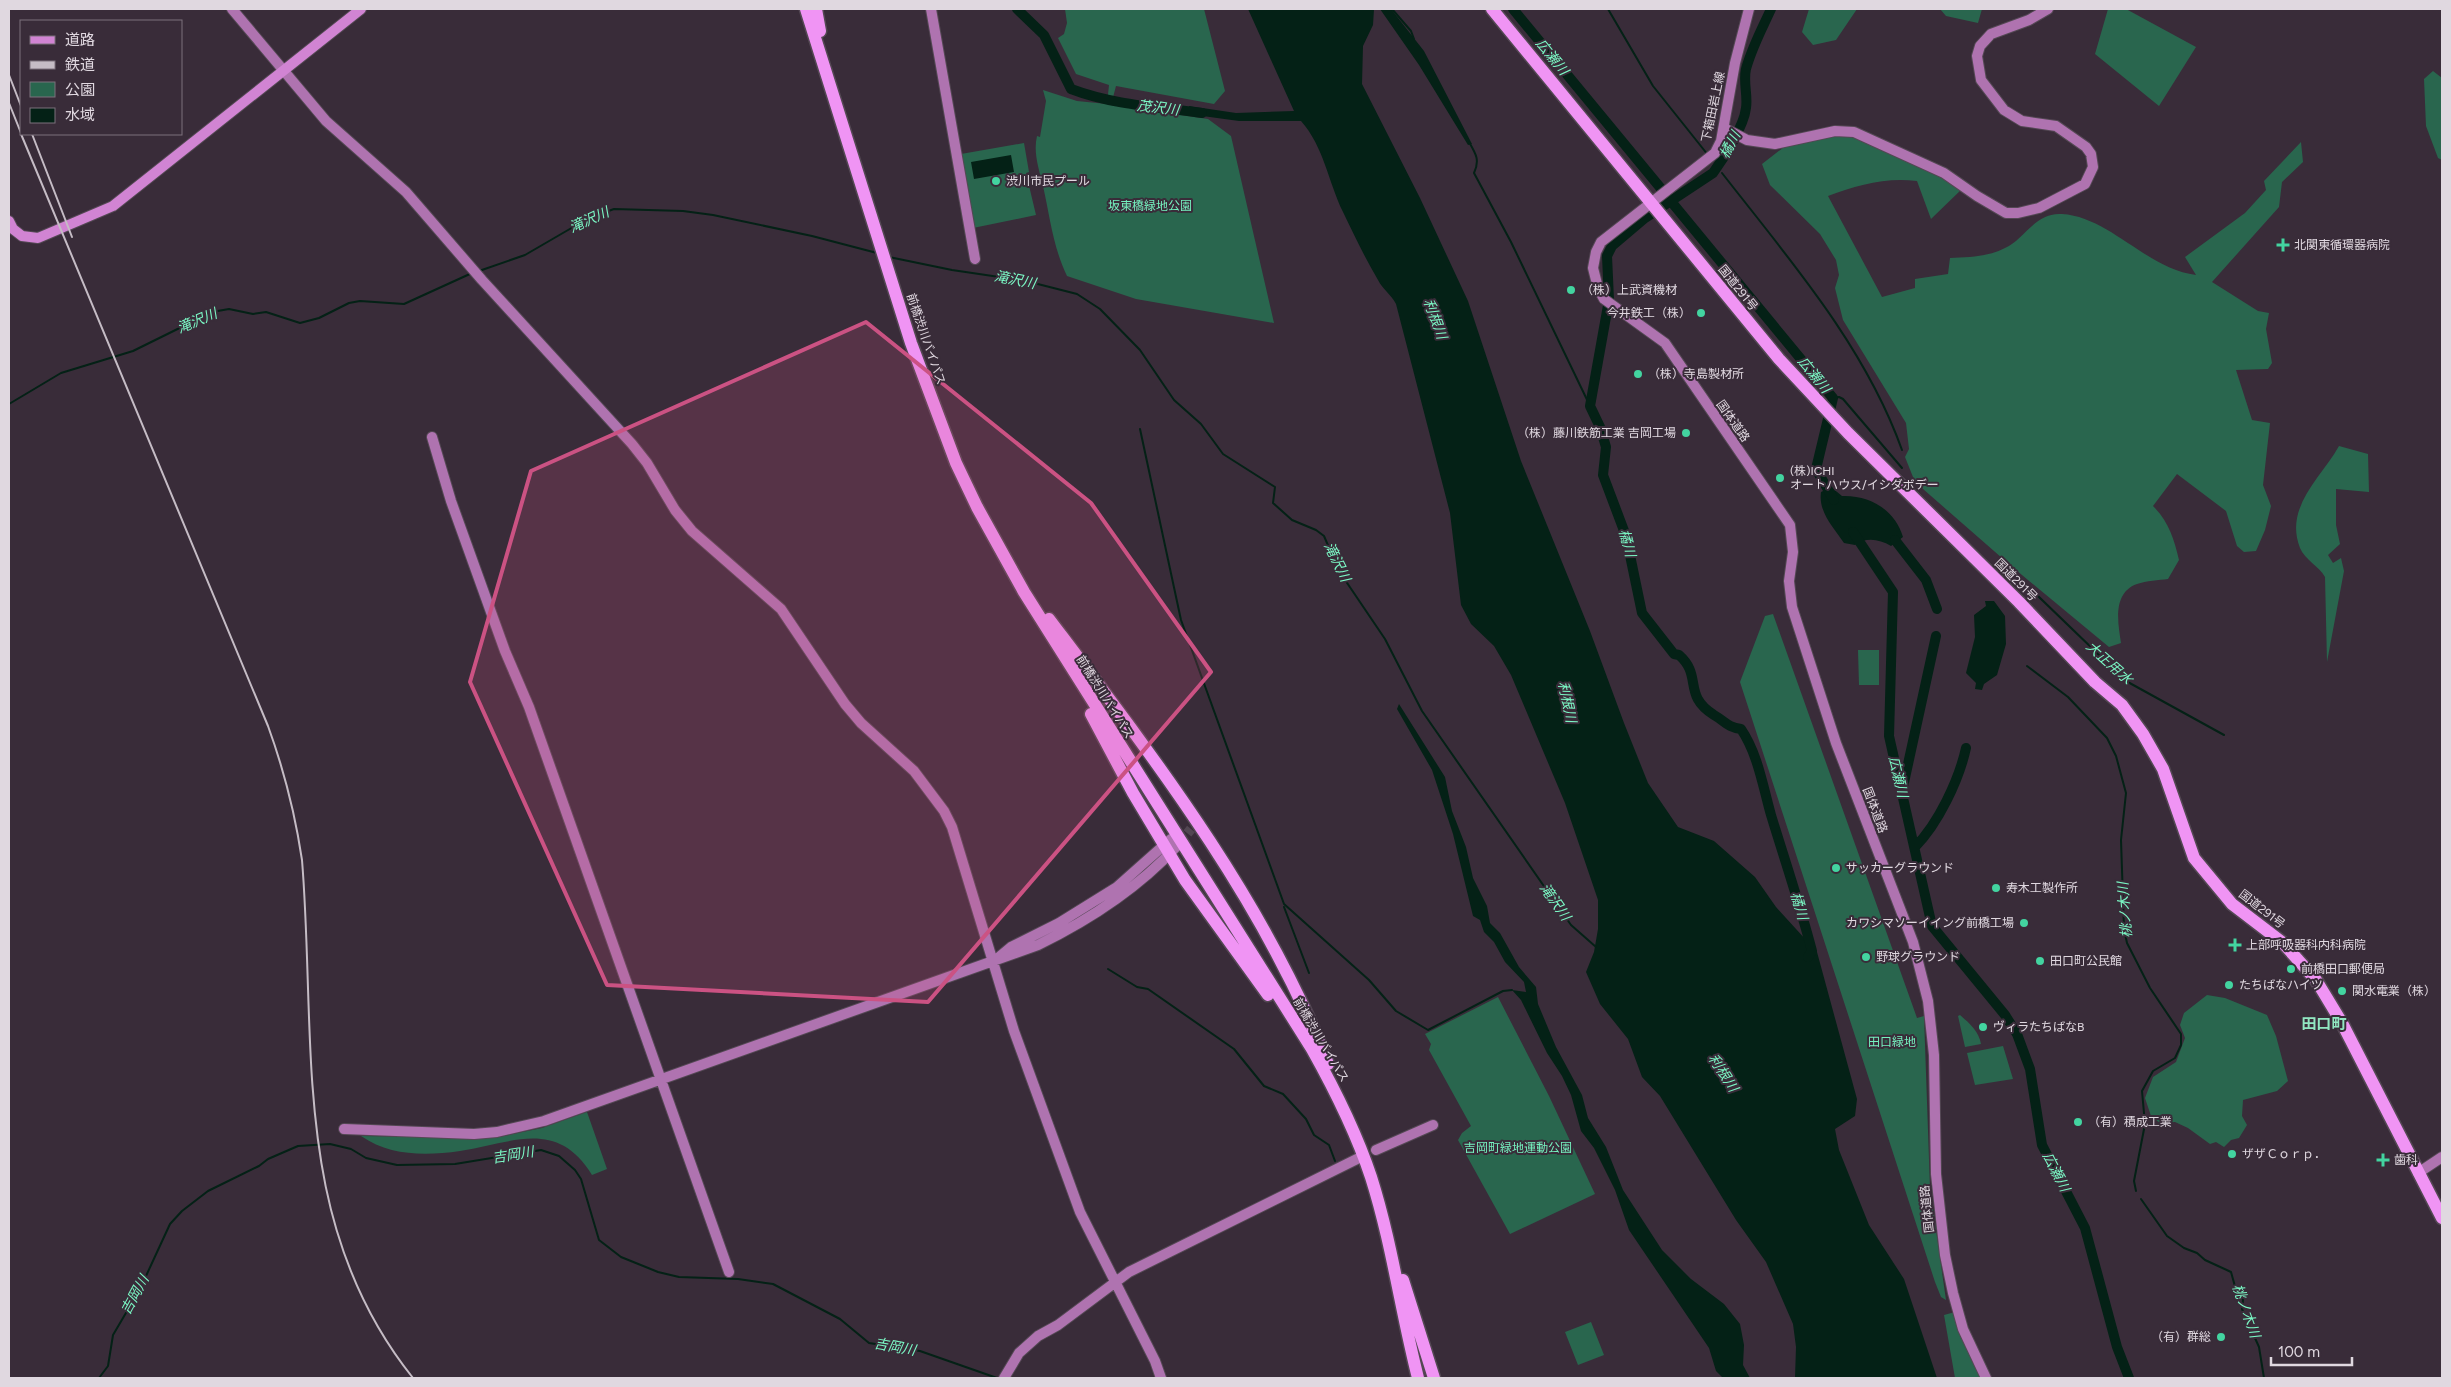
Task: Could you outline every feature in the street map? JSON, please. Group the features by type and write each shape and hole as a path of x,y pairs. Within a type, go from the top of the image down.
{"highway":[{"path":"799,9 807,31 818,48"},
{"name":"前橋渋川バイパス","path":"806,9 911,342 956,463 1024,592 1312,1049 1349,1119 1371,1178 1418,1378"},
{"path":"816,9 832,90"},
{"name":"国道291号","path":"1492,9 1655,202 1665,220 1779,359 1830,414 2019,602 2095,682 2122,705 2143,734 2163,769 2194,858 2232,904 2283,943 2316,980 2342,1022 2442,1218"},
{"path":"1000,549 1243,895 1290,982 1320,1044 1349,1119"},
{"path":"1024,592 1030,612 1069,674 1133,793 1170,846 1185,880 1267,994 1312,1049"},
{"path":"1371,1178 1390,1232 1434,1378"},
{"path":"1385,1232 1410,1378"}],"main road":[{"path":"9,221 13,229 22,236 38,238 113,206 361,9"}],"street":[{"path":"232,9 326,122 406,192 482,280 632,444 692,531 781,609 861,723 914,771 931,792 952,827 1021,1049 1085,1225 1156,1361 1161,1378"},
{"path":"930,9 975,259"},
{"name":"下箱田岩上線","path":"1655,202 1669,188 1715,153 1731,132 1735,63 1742,43 1749,9"},
{"path":"1731,132 1747,140 1775,144 1835,131 1854,132 1944,172 1977,196 2006,213 2018,213 2039,208 2085,184 2093,168 2091,154 2086,147 2056,126 2022,121 2004,110 1981,80 1977,56 1980,46 1991,34 2029,20 2048,9"},
{"name":"国体道路","path":"1655,202 1601,242 1596,252 1593,268 1595,279 1604,298 1665,343 1790,525 1793,552 1789,581 1792,607 1836,743 1912,942 1928,1001 1934,1055 1936,1174 1945,1255 1953,1293 1964,1328 1986,1378"},
{"path":"432,437 451,501 512,669 528,704 729,1272"},
{"path":"344,1128 474,1134 497,1132 544,1121 1038,945 1095,913 1134,886 1170,846"},
{"path":"1376,1150 1433,1125"},
{"path":"1006,1376 1019,1353 1038,1336 1058,1325 1115,1282 1157,1258 1359,1158"},
{"path":"2418,1173 2442,1158"}],"highlighted area":[{"path":"866,322 1091,503 1211,672 928,1002 607,985 470,682 531,471"}],"green space":[{"name":"坂東橋緑地公園","path":"1065,9 1204,9 1225,91 1214,104 1116,86 1111,105 1208,119 1231,136 1274,323 1136,299 1067,276 1055,243 1036,155 1037,136 1040,137 1046,101 1043,90 1077,101 1107,104 1109,85 1076,74 1058,38 1064,34 1067,23"},
{"path":"1809,9 1857,9 1836,40 1813,45 1802,32"},
{"path":"1940,9 1982,9 1978,23 1946,16"},
{"path":"2108,9 2126,9 2196,47 2159,106 2095,54"},
{"path":"2433,71 2442,78 2442,160 2438,158 2426,126 2424,79"},
{"path":"1845,133 1964,187 1931,219 1917,181 1883,181 1850,188 1828,196 1882,297 1915,288 1915,279 1948,274 1950,258 1985,255 1999,251 2012,244 2044,217 2062,214 2080,217 2096,224 2161,263 2178,271 2196,275 2185,257 2245,213 2266,190 2264,181 2301,142 2303,162 2282,182 2279,207 2212,282 2258,311 2269,313 2266,329 2272,363 2268,369 2236,370 2252,420 2270,423 2263,485 2271,506 2265,530 2256,551 2244,552 2237,546 2226,511 2177,474 2153,506 2159,512 2170,531 2179,560 2168,579 2137,584 2129,588 2124,594 2118,609 2121,643 2109,647 2010,565 1915,482 1905,457 1909,449 1906,423 1843,320 1835,288 1839,275 1836,260 1820,234 1770,185 1762,164 1784,147"},
{"name":"渋川市民プール","path":"1024,143 1029,172 1026,173 1036,215 973,228 961,154"},
{"path":"2339,446 2368,454 2369,492 2336,489 2336,525 2340,544 2328,555 2333,563 2341,558 2344,571 2327,662 2325,577 2302,552 2296,533 2297,519 2301,506"},
{"name":"田口緑地","path":"1773,614 1917,1018 1924,1016 1930,1188 1946,1300 1941,1297 1935,1282 1740,682 1765,616"},
{"path":"1858,650 1879,650 1879,685 1859,685"},
{"path":"2207,995 2225,998 2267,1015 2276,1036 2288,1081 2277,1091 2243,1100 2242,1116 2247,1125 2239,1138 2231,1140 2224,1147 2216,1142 2210,1144 2188,1128 2175,1122 2160,1123 2151,1116 2145,1098 2153,1077 2176,1062 2185,1038 2180,1025 2184,1013"},
{"name":"吉岡町緑地運動公園","path":"1498,997 1549,1096 1595,1194 1510,1234 1458,1140 1462,1133 1471,1126 1429,1050 1431,1044 1425,1034"},
{"path":"1960,1015 1976,1031 1981,1044 1965,1047 1958,1016"},
{"path":"2003,1046 2013,1079 1975,1085 1967,1053"},
{"path":"587,1112 607,1169 592,1175 578,1157 564,1146 549,1140 515,1140 460,1151 421,1154 396,1151 372,1143 361,1136 494,1138 542,1128"},
{"path":"1955,1312 1981,1378 1955,1378 1944,1315"},
{"path":"1591,1322 1604,1355 1578,1365 1565,1332"}],"water":[{"name":"利根川","path":"1248,9 1374,9 1373,25 1363,46 1362,84 1420,198 1468,301 1521,461 1590,631 1648,783 1678,827 1714,841 1755,877 1776,907 1817,952 1857,1099 1855,1116 1835,1129 1839,1150 1869,1225 1904,1279 1937,1378 1795,1378 1796,1347 1793,1324 1766,1262 1736,1220 1660,1096 1642,1077 1628,1039 1600,1004 1586,972 1594,952 1598,929 1598,900 1565,803 1511,675 1494,646 1471,624 1461,605 1450,513 1396,304 1380,283 1364,255 1347,221 1315,142 1301,121 1239,121 1188,114 1189,106 1236,113 1294,111"},
{"path":"1380,9 1391,9 1424,51 1472,144 1468,145 1419,65"},
{"path":"1011,155 1014,172 974,179 971,162"},
{"path":"1831,487 1842,496 1862,498 1880,506 1894,519 1903,537 1891,546 1873,540 1859,542 1855,545 1844,543 1824,513 1822,506 1821,492"},
{"path":"1985,601 1994,601 2005,616 2006,644 1997,675 1984,684 1982,690 1975,689 1976,683 1966,673 1975,637 1974,615 1986,606"},
{"path":"1399,704 1445,777 1452,811 1466,847 1473,878 1487,906 1490,923 1500,933 1519,967 1536,987 1538,1004 1556,1047 1582,1095 1588,1118 1606,1147 1623,1190 1662,1250 1691,1279 1724,1304 1740,1324 1744,1345 1743,1365 1750,1378 1723,1378 1716,1371 1709,1348 1629,1230 1615,1190 1594,1148 1581,1131 1571,1095 1562,1076 1547,1053 1521,1000 1512,990 1526,992 1524,982 1505,962 1494,942 1484,932 1480,920 1473,916 1453,834 1432,770 1397,709"}],"waterway":[{"name":"茂沢川","path":"1017,9 1044,35 1071,89 1119,102 1202,113"},
{"path":"1392,9 1411,31 1414,39"},
{"name":"広瀬川","path":"1513,9 1668,197"},
{"path":"1608,9 1653,86 1708,155"},
{"name":"橘川","path":"1771,9 1746,69 1746,103 1742,124 1717,167 1713,173 1645,218 1612,246 1607,256 1609,300 1590,406 1600,427 1606,447 1603,475 1626,536 1642,613 1674,654 1679,655 1686,663 1690,670 1695,693 1704,708 1729,726 1741,729 1752,749 1812,951 1808,957"},
{"path":"1469,142 1476,157 1477,164 1474,173 1511,242 1591,408"},
{"path":"1722,173 1799,271 1846,339 1868,375 1902,450"},
{"name":"広瀬川","path":"1674,205 1833,398 1816,469 1834,500"},
{"name":"滝沢川","path":"479,271 525,255 587,219 614,209 683,211 713,215 812,236 877,253"},
{"name":"滝沢川","path":"889,257 952,270 1026,281 1077,294 1100,309 1140,350 1174,400 1201,424 1223,454 1275,487 1273,503 1292,520 1316,530 1324,536 1339,571 1385,639 1422,711 1571,925 1596,947"},
{"name":"滝沢川","path":"9,404 61,373 133,351 212,312 229,309 253,314 266,312 300,323 319,318 349,303 360,301 404,304 472,273"},
{"name":"大正用水","path":"1833,398 1839,397 1843,399 1902,468"},
{"path":"1140,429 1181,620 1284,904 1369,980 1396,1011 1428,1030 1503,991 1512,990"},
{"name":"広瀬川","path":"1853,532 1893,592 1889,736 1932,926 2005,1015 2017,1034 2030,1069 2042,1145 2085,1228 2117,1347 2129,1378"},
{"path":"1895,540 1926,580 1937,609"},
{"name":"大正用水","path":"2010,569 2126,681 2224,735"},
{"path":"1903,787 1936,636"},
{"name":"桃ノ木川","path":"2027,666 2068,697 2107,738 2116,756 2126,793 2121,840 2124,929 2127,943 2150,988 2181,1034 2181,1045 2175,1058 2153,1071 2142,1091 2145,1124 2134,1181 2136,1191"},
{"path":"1915,847 1932,826 1946,801 1958,774 1966,748"},
{"path":"1284,907 1309,973"},
{"path":"1108,969 1137,987 1148,989 1234,1049 1264,1086 1283,1094 1306,1119 1314,1135 1329,1145 1335,1161"},
{"name":"吉岡川","path":"99,1378 108,1366 113,1335 140,1289 170,1224 182,1211 208,1191 259,1166 268,1159 298,1146 330,1144 351,1149 366,1158 397,1165 455,1164 541,1150 559,1156 575,1170 581,1179 599,1240 621,1257 658,1272 679,1277 738,1279 773,1284 840,1319 869,1343 920,1351 997,1378"},
{"name":"桃ノ木川","path":"2141,1199 2167,1236 2184,1248 2197,1253 2205,1260 2231,1272 2236,1290 2243,1300 2242,1309 2259,1347 2264,1378"}],"tunnel":[{"path":"1178,845 1191,829"}],"railway":[{"path":"9,75 20,103"},
{"path":"9,103 20,130"},
{"path":"21,135 268,726 279,759 296,825 302,860 311,1063 317,1130 327,1194 345,1257 373,1319 413,1378"},
{"path":"32,135 72,237"}],"place":[{"name":"渋川市民プール","path":"996,181"},
{"name":"北関東循環器病院","path":"2283,245"},
{"name":"（株）上武資機材","path":"1571,290"},
{"name":"今井鉄工（株）","path":"1701,313"},
{"name":"（株）寺島製材所","path":"1638,374"},
{"name":"（株）藤川鉄筋工業 吉岡工場","path":"1686,433"},
{"name":"(株)ICHI オートハウス/イシダボデー","path":"1780,478"},
{"name":"サッカーグラウンド","path":"1836,868"},
{"name":"寿木工製作所","path":"1996,888"},
{"name":"カワシマソーイイング前橋工場","path":"2024,923"},
{"name":"上部呼吸器科内科病院","path":"2235,945"},
{"name":"野球グラウンド","path":"1866,957"},
{"name":"田口町公民館","path":"2040,961"},
{"name":"前橋田口郵便局","path":"2291,969"},
{"name":"たちばなハイツ","path":"2229,985"},
{"name":"関水電業（株）","path":"2342,991"},
{"name":"ヴィラたちばなB","path":"1983,1027"},
{"name":"（有）積成工業","path":"2078,1122"},
{"name":"ザザＣｏｒｐ．","path":"2232,1154"},
{"name":"歯科","path":"2383,1160"},
{"name":"（有）群総","path":"2221,1337"}],"district":[{"name":"田口町","path":"2324,1024"}]}
